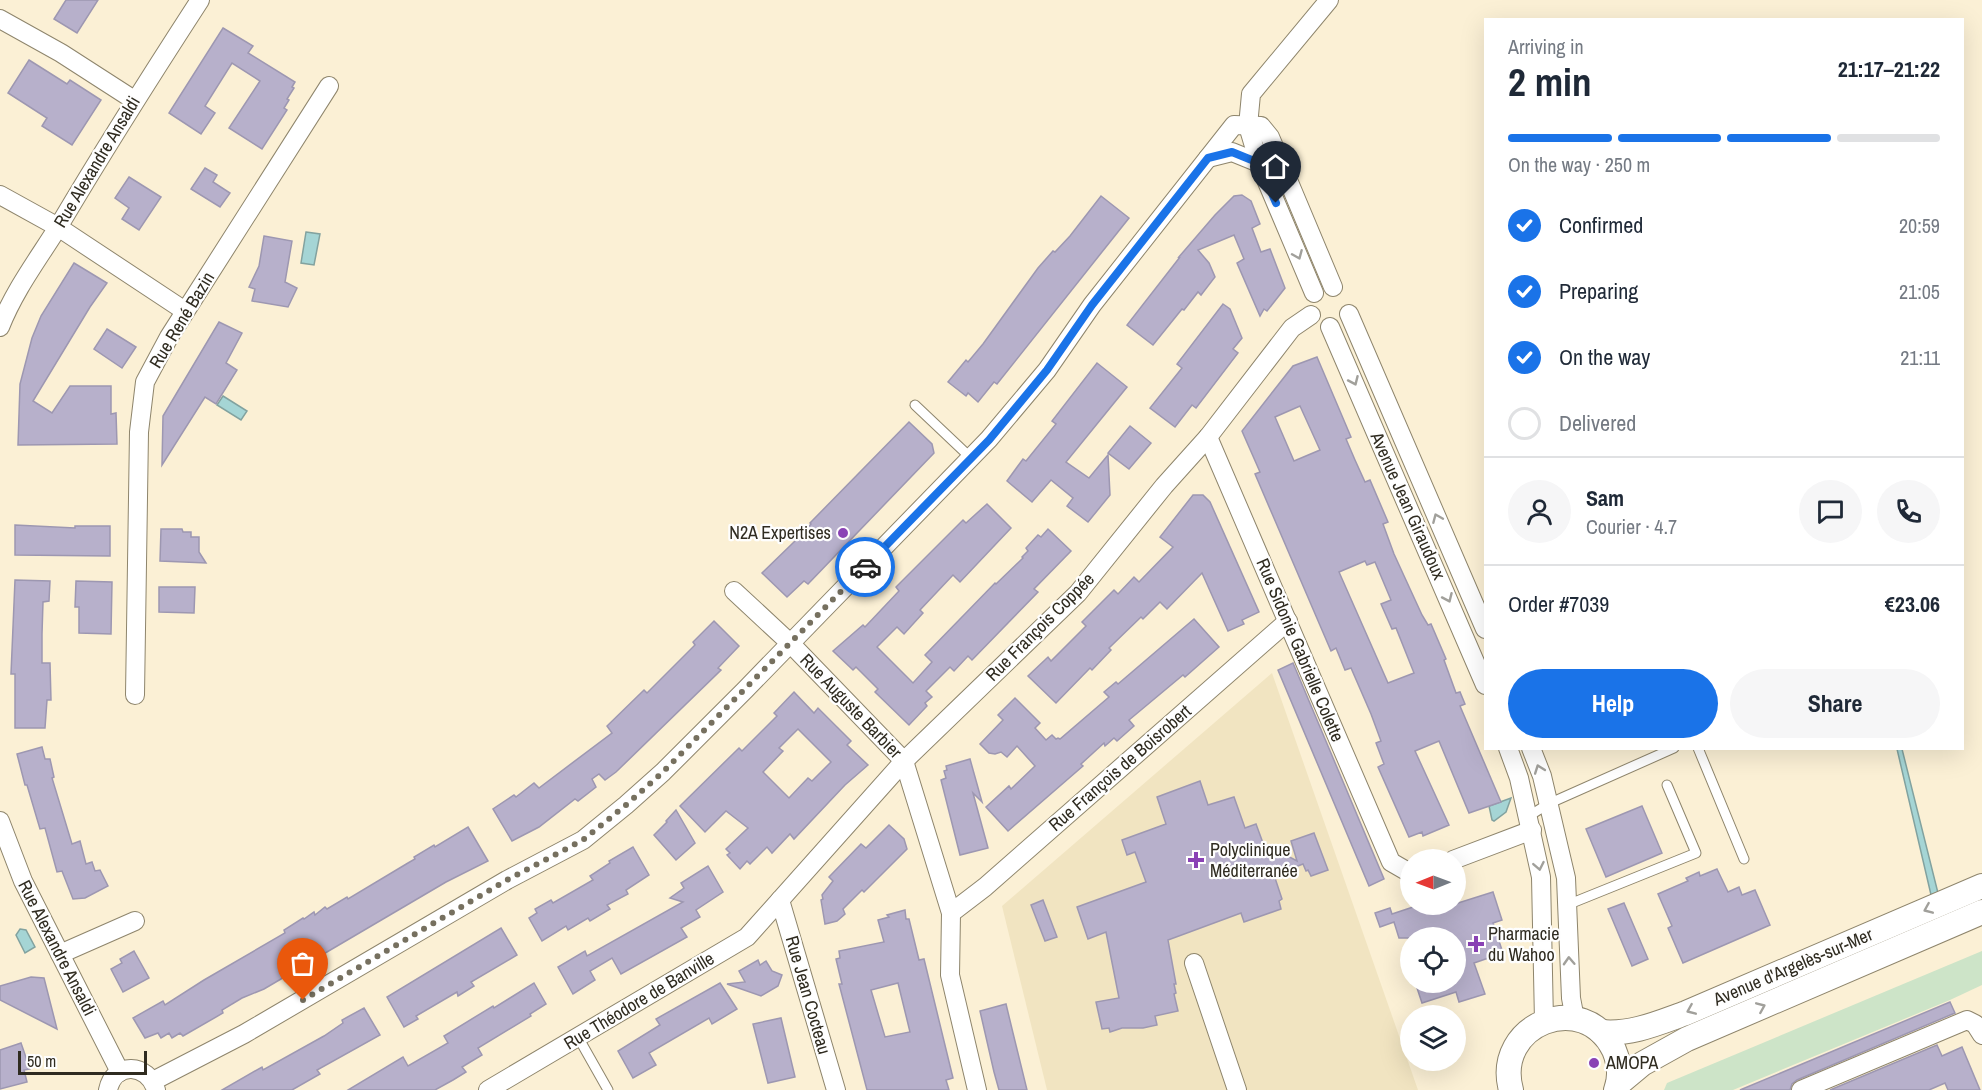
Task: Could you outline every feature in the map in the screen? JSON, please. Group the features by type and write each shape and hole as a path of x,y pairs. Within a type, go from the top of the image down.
{"main road":[{"name":"Avenue d'Argelès-sur-Mer","path":"1601,1032 1615,1033 1642,1028 1686,1013 1982,885"},
{"name":"Avenue d'Argelès-sur-Mer","path":"1617,1087 1642,1064 1687,1039 1982,912"},
{"path":"1506,1084 1512,1054 1520,1040 1544,1021 1559,1018 1575,1019 1589,1024 1610,1042 1619,1070 1617,1087"}],"street":[{"name":"Rue Alexandre Ansaldi","path":"0,327 9,303 134,100 200,0"},
{"path":"1314,293 1259,163 1248,126 1251,94 1329,0"},
{"path":"0,19 61,53 134,100"},
{"name":"Rue René Bazin","path":"135,695 140,432 146,382 185,311 329,86"},
{"path":"108,1090 113,1078 129,1069 147,1074 154,1086 507,880 583,840 626,805 663,772 971,458 1047,370 1092,305 1234,125 1261,126 1270,137 1333,286 1348,298 1349,314 1338,326 1330,327 1315,322 1309,308 1314,293 1321,288 1333,286"},
{"path":"1232,152 1248,126"},
{"path":"1208,158 1232,152 1259,163"},
{"path":"0,195 58,226 185,311"},
{"name":"Avenue Jean Giraudoux","path":"1349,314 1484,627"},
{"name":"Rue François Coppée","path":"780,900 904,761 1078,593 1164,486 1208,437 1292,328 1311,315"},
{"name":"Avenue Jean Giraudoux","path":"1330,327 1484,683"},
{"name":"Rue Sidonie Gabrielle Colette","path":"1208,437 1391,862 1400,867"},
{"name":"Rue Auguste Barbier","path":"734,591 790,643 904,761 951,913"},
{"name":"Rue François de Boisrobert","path":"951,913 985,887 1288,621"},
{"path":"1509,750 1519,778 1541,877 1544,1021"},
{"path":"1533,750 1542,776 1566,878 1571,998 1575,1019"},
{"name":"Rue Alexandre Ansaldi","path":"0,821 23,881 120,1072"},
{"path":"1466,854 1530,823"},
{"name":"Rue Théodore de Banville","path":"488,1090 747,938 780,900"},
{"name":"Rue Jean Cocteau","path":"780,900 836,1090"},
{"path":"951,913 950,975 978,1090"},
{"path":"60,954 135,921"},
{"path":"1194,963 1237,1090"},
{"path":"1801,1090 1967,1020 1982,1008"},
{"path":"1967,1020 1976,1024 1982,1035"}],"lane":[{"path":"915,405 971,458"},
{"path":"1530,823 1548,804 1670,750"},
{"path":"1699,750 1744,859"},
{"path":"1567,905 1696,853 1667,785"},
{"path":"578,1037 608,1090"}],"shaded area":[{"name":"Polyclinique Méditerranée","path":"1272,673 1400,1039 1400,1071 1411,1071 1418,1090 1047,1090 1002,906"}],"green space":[{"path":"1982,951 1982,985 1950,1000 1733,1090 1664,1090 1667,1083"}],"water":[{"path":"306,232 320,234 314,265 301,263"},
{"path":"223,396 247,411 241,420 217,405"},
{"path":"1897,750 1902,750 1942,909 1935,912"},
{"path":"1511,798 1506,812 1494,821 1492,820 1489,806"},
{"path":"20,929 26,930 35,947 25,953 16,935"}],"building":[{"path":"66,0 98,0 77,33 54,19"},
{"path":"223,28 253,46 248,53 295,82 284,108 287,110 262,149 229,128 260,81 232,63 205,106 215,113 201,134 169,113"},
{"path":"29,60 67,84 70,80 101,100 72,145 42,126 47,118 8,93"},
{"path":"205,168 217,175 213,182 230,193 220,207 191,189"},
{"path":"129,177 161,197 139,230 122,219 129,208 115,198"},
{"path":"1242,195 1251,201 1260,224 1252,228 1261,252 1270,249 1285,288 1267,311 1264,309 1260,316 1237,263 1244,259 1234,235 1198,250 1209,263 1215,277 1201,295 1198,292 1184,310 1182,309 1153,345 1127,325 1180,257 1178,258 1215,215 1234,196"},
{"path":"1101,196 1129,218 997,384 994,382 978,402 968,393 966,396 948,382 983,344 1038,268 1070,236"},
{"path":"264,236 292,241 285,282 297,288 288,307 252,301 255,289 249,287 259,266"},
{"path":"74,263 107,283 33,401 52,413 70,386 111,386 111,414 116,413 117,444 18,445 20,384 32,338 41,316"},
{"path":"1223,304 1230,309 1242,338 1233,349 1238,353 1196,408 1192,405 1175,427 1150,408 1182,368 1177,364"},
{"path":"219,322 242,333 226,363 237,370 216,404 205,397 162,465 163,416"},
{"path":"107,329 136,347 122,368 94,349"},
{"path":"1317,357 1351,437 1346,439 1365,482 1370,480 1388,522 1383,524 1394,554 1422,615 1428,625 1431,624 1446,659 1444,660 1456,693 1460,692 1465,704 1460,706 1501,802 1469,813 1439,741 1415,751 1449,825 1423,836 1422,832 1409,837 1378,767 1384,764 1376,743 1381,741 1371,714 1351,668 1345,670 1336,648 1331,651 1255,474 1260,472 1242,431 1293,366","holes":["1300,406 1320,450 1294,461 1275,417","1365,561 1367,565 1375,562 1391,600 1381,604 1392,629 1396,628 1414,673 1388,683 1339,572"]},
{"path":"1097,363 1127,387 1066,462 1089,478 1108,455 1110,495 1088,522 1067,506 1073,498 1051,480 1032,502 1007,481 1023,459 1026,461 1056,424 1052,421"},
{"path":"909,422 932,444 934,453 808,584 804,581 787,597 762,573"},
{"path":"1130,426 1151,443 1129,469 1108,453"},
{"path":"1193,495 1203,495 1210,502 1259,612 1242,620 1244,624 1228,631 1202,573 1167,609 1160,602 1143,619 1141,617 1109,648 1111,650 1092,670 1090,668 1056,703 1028,676 1048,657 1051,661 1086,626 1082,622 1114,590 1118,594 1134,577 1139,582 1173,547 1160,537"},
{"path":"987,504 1011,528 960,582 953,575 920,610 923,613 904,634 897,627 877,647 913,683 932,662 925,655 995,583 1023,558 1028,551 1026,548 1038,535 1041,537 1048,529 1071,551 1034,589 1038,592 972,660 968,656 954,671 950,667 926,691 932,697 925,703 927,706 909,725 875,692 878,689 856,667 853,670 833,651 863,625 865,627 899,591 896,587 963,520 966,523"},
{"path":"15,525 75,528 75,526 110,526 110,556 15,555"},
{"path":"161,529 182,529 183,532 191,532 191,537 199,537 199,552 206,563 160,561"},
{"path":"15,580 50,581 49,601 43,602 42,663 50,663 51,700 47,700 45,728 15,728 15,674 11,674"},
{"path":"76,581 112,582 111,634 79,633 79,607 75,607"},
{"path":"159,587 195,587 194,613 159,612"},
{"path":"1194,619 1219,647 1185,677 1183,675 1129,720 1134,726 1117,741 1114,738 1105,746 1104,743 1081,764 1083,766 1008,831 986,807 1009,786 1011,789 1035,766 1017,746 1007,757 1001,752 989,753 980,744 1003,720 998,715 1015,698 1040,723 1035,728 1046,740 1052,735 1060,739 1109,697 1104,692 1116,682 1118,684"},
{"path":"714,621 739,646 718,668 721,670 616,772 605,780 599,774 592,779 596,787 578,801 575,799 539,827 512,841 493,809 514,795 516,797 534,783 539,788 612,733 607,726 644,690 647,693 695,645 693,642"},
{"path":"1293,663 1384,879 1369,886 1278,670"},
{"path":"794,692 814,713 818,708 851,741 847,745 868,765 845,785 794,839 790,834 772,853 767,847 750,864 747,861 740,869 727,855 730,853 726,849 748,828 726,811 705,832 680,806 739,748 742,751 777,716 774,713","holes":["798,729 831,762 812,781 808,778 789,798 763,772 783,751 779,748"]},
{"path":"42,747 45,759 50,759 54,777 52,778 72,844 80,841 86,864 92,862 95,871 100,870 108,886 85,898 73,899 62,871 57,872 45,828 40,829 27,785 25,785 17,754"},
{"path":"970,759 982,802 973,793 988,848 960,855 941,780 946,778 944,771 947,770 946,766"},
{"path":"1200,781 1208,805 1234,797 1245,828 1256,824 1263,843 1297,861 1291,841 1314,833 1328,870 1311,876 1303,864 1274,875 1282,899 1279,901 1281,909 1244,922 1241,913 1168,940 1178,1011 1155,1016 1157,1025 1122,1028 1110,1032 1109,1028 1102,1029 1096,1002 1119,998 1106,932 1088,939 1077,907 1146,882 1135,852 1127,855 1122,840 1166,824 1157,797"},
{"path":"1642,806 1662,853 1606,877 1586,829"},
{"path":"676,810 695,843 676,860 654,835"},
{"path":"889,825 904,839 907,849 864,892 862,890 843,909 845,914 837,921 825,924 821,900 822,895 833,881 829,877 861,844 866,848"},
{"path":"468,827 488,861 446,882 264,989 242,998 222,1010 223,1013 183,1036 180,1033 172,1038 169,1033 161,1038 158,1033 145,1038 133,1018 163,1001 165,1005 285,933 284,930 303,918 314,912 315,915 325,907 327,909 347,897 348,899 434,845 435,847"},
{"path":"633,847 649,875 626,890 628,894 607,905 610,909 568,930 566,926 542,941 529,918 537,913 535,909 551,900 553,903 593,880 590,876 610,863 609,861"},
{"path":"708,866 723,892 696,910 700,917 681,928 687,937 621,974 612,958 590,971 595,980 573,994 558,967 585,951 587,956 683,902 670,898 684,888 681,883"},
{"path":"1717,869 1728,892 1739,887 1742,895 1755,890 1770,925 1683,963 1668,928 1672,926 1658,894 1688,881 1686,878 1699,872 1700,876"},
{"path":"1493,892 1502,920 1493,923 1503,953 1474,963 1485,994 1459,1002 1456,993 1466,993 1466,927 1400,927 1399,938 1394,922 1380,927 1375,913 1390,908 1392,914 1400,911 1400,915 1466,915 1466,901"},
{"path":"1043,900 1057,937 1045,941 1031,905"},
{"path":"1624,903 1648,959 1632,966 1608,909"},
{"path":"905,910 919,960 924,959 953,1078 946,1080 949,1090 867,1090 839,984 842,984 836,959 840,958 839,951 884,942 878,920 889,917 887,915","holes":["898,983 910,1032 885,1037 871,990"]},
{"path":"501,928 517,955 471,982 474,986 458,996 457,992 416,1016 418,1019 404,1027 387,997"},
{"path":"134,951 149,978 123,992 111,969 122,963 120,959"},
{"path":"758,960 760,965 766,961 772,971 782,975 778,986 761,996 727,984 745,982 739,971"},
{"path":"31,977 44,978 57,1029 0,1000 0,986"},
{"path":"534,983 546,1004 530,1014 531,1016 478,1048 482,1055 462,1067 466,1072 453,1080 435,1090 348,1090 403,1057 408,1066 448,1043 444,1036"},
{"path":"720,983 737,1009 712,1024 709,1018 649,1053 656,1065 633,1078 618,1051 660,1025 656,1019"},
{"path":"1419,993 1453,993 1422,1003"},
{"path":"1950,1002 1955,1013 1797,1080 1792,1084 1790,1090 1740,1090"},
{"path":"1006,1004 1027,1090 999,1090 994,1072 980,1011"},
{"path":"364,1008 380,1035 317,1070 320,1074 292,1090 222,1090 324,1036 343,1023 342,1020"},
{"path":"781,1018 795,1077 768,1083 753,1024"},
{"path":"21,1043 30,1069 24,1070 27,1082 0,1089 0,1050"},
{"path":"1937,1045 1942,1056 1962,1047 1980,1090 1948,1090 1945,1083 1929,1090 1830,1090"}],"way so far":[{"path":"303,1000 507,880 583,840 663,772 865,567"}],"place":[{"name":"N2A Expertises","path":"843,533"},
{"name":"Polyclinique Méditerranée","path":"1196,860"},
{"name":"Pharmacie du Wahoo","path":"1476,944"},
{"name":"AMOPA","path":"1594,1063"}],"route":[{"path":"865,567 989,440 1047,370 1092,305 1208,158 1232,152 1259,163 1276,203"}]}
